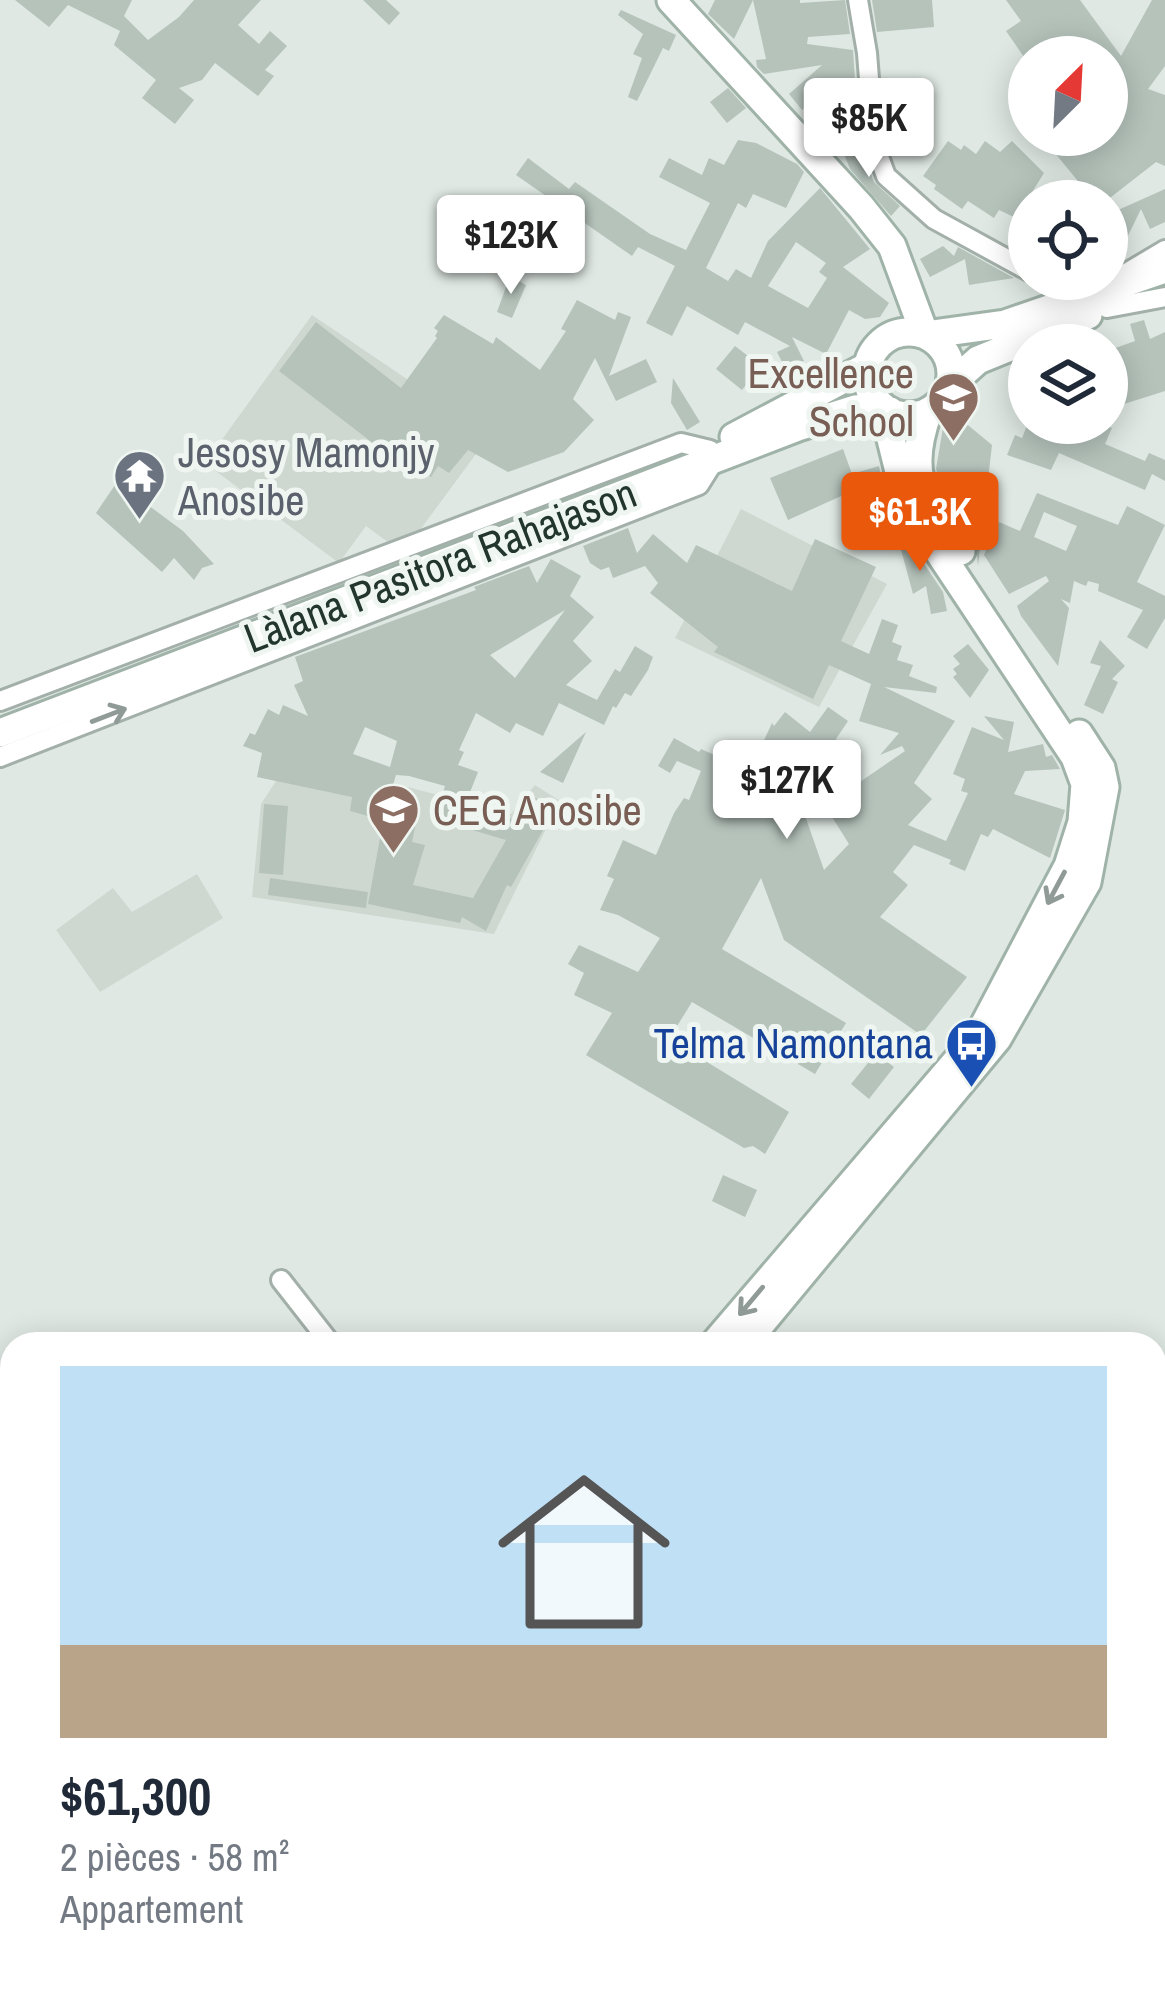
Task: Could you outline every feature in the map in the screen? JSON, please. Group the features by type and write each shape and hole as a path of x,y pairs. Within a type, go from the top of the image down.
{"main road":[{"path":"671,0 892,247 925,335 946,352 952,374 940,404 928,412 902,416 886,409 873,395 868,366 883,341 910,332 925,335 973,331 1165,287"},
{"path":"950,385 979,360 1165,269"},
{"path":"910,298 973,331"},
{"name":"Làlana Pasitora Rahajason","path":"0,733 712,456 868,366"},
{"name":"Làlana Pasitora Rahajason","path":"0,713 712,456 855,409 886,409"},
{"path":"724,1332 979,1035 1068,866 1082,822 1085,784 1075,758 908,504 886,409"},
{"path":"754,1332 997,1039 1087,881 1105,801 1101,768 920,484 916,444 928,412"},
{"path":"798,427 854,426 894,453"}],"street":[{"path":"858,0 874,143 886,176 934,218 1008,262"},
{"path":"1101,301 1150,255 1165,250"},
{"path":"1101,301 1165,297"},
{"path":"0,701 681,443 712,456 699,485 0,757"},
{"path":"281,1280 322,1332"}],"shaded area":[{"path":"312,315 490,435 403,553 366,526 339,563 205,463"},
{"path":"741,509 887,584 819,707 675,638"},
{"name":"CEG Anosibe","path":"304,760 511,814 535,785 560,801 494,934 252,897 261,804 288,763"},
{"path":"197,874 223,918 100,992 56,930 113,888 132,912"}],"building":[{"path":"15,0 132,0 124,16 148,40 194,0 261,0 238,25 259,44 270,31 287,46 265,70 274,76 258,96 215,63 202,80 179,88 194,100 175,124 142,98 156,80 114,45 120,31 68,5 49,27"},
{"path":"363,0 386,0 400,13 389,25"},
{"path":"715,0 753,0 734,39 708,14"},
{"path":"753,0 845,0 850,34 808,37 807,44 853,50 857,112 851,112 852,125 818,127 816,98 802,110 789,94 822,65 764,74 757,67 756,60 766,59"},
{"path":"872,0 932,0 934,27 877,32"},
{"path":"1006,0 1080,0 1106,36 1009,36 1006,31 1021,21"},
{"path":"1152,0 1165,0 1165,66 1148,89 1165,95 1165,166 1156,162 1128,184 1128,180 1077,180 1057,156 1128,156 1128,43"},
{"path":"621,10 676,35 669,51 663,48 637,101 628,97 642,58 633,54 643,34 618,15"},
{"path":"728,88 746,108 727,123 710,102"},
{"path":"738,140 756,143 804,172 786,208 753,194 746,208 738,203 706,268 728,281 736,269 751,278 768,241 820,188 870,249 843,267 889,303 880,317 865,319 849,310 826,354 792,337 804,361 786,370 777,352 790,346 745,322 738,335 687,306 672,336 646,323 675,266 638,247 632,256 516,175 528,158 569,189 575,182 650,234 686,250 710,203 659,177 669,158 702,175 709,158 724,165","holes":["796,242 826,263 819,272 827,278 808,308 768,286"]},
{"path":"948,141 976,154 985,141 1000,152 1008,145 1008,156 1027,156 1044,173 1040,180 1008,180 1008,214 999,210 994,218 968,201 962,209 923,176"},
{"path":"861,147 874,182 900,206 891,216 850,169 844,154"},
{"path":"1165,189 1165,222 1150,229 1141,209 1128,236 1128,206"},
{"path":"943,246 954,256 958,247 1008,279 969,285 965,259 930,277 920,259"},
{"path":"510,276 526,285 512,318 497,312"},
{"path":"577,300 615,320 618,312 631,317 609,376 646,359 657,382 616,401 595,358 573,399 594,420 564,452 508,472 468,450 449,473 438,466 431,477 398,455 395,460 279,371 316,322 401,388 437,338 434,328 444,315 493,344 496,337 540,370 566,331 561,329"},
{"path":"1144,320 1150,339 1165,332 1165,391 1128,403 1128,344 1135,341 1130,324"},
{"path":"735,346 761,366 742,390 716,369"},
{"path":"673,378 700,422 687,430 671,403"},
{"path":"962,415 992,445 978,566 976,542 944,492 936,469 945,416"},
{"path":"1011,444 1105,444 1145,461 1149,453 1165,460 1165,481 1152,474 1145,490 1059,453 1051,470 1007,455"},
{"path":"843,449 852,474 879,466 893,525 872,531 859,488 788,520 770,478"},
{"name":"Jesosy Mamonjy Anosibe","path":"117,482 183,531 214,564 202,568 194,580 174,558 162,572 96,513"},
{"path":"1037,493 1118,525 1127,506 1165,525 1137,582 1165,596 1165,618 1147,649 1127,637 1143,610 1098,591 1099,584 1074,581 1070,603 1061,599 1069,608 1058,666 1017,606 1049,581 1046,576 1009,594 984,555 999,522 1020,531","holes":["1044,512 1077,526 1066,551 1034,537"]},
{"path":"892,516 943,592 947,611 931,614 926,586 913,594"},
{"path":"628,528 637,553 653,534 687,563 696,545 792,591 815,539 876,567 841,641 869,654 882,619 898,625 892,642 902,646 897,660 913,665 909,676 937,687 936,693 884,687 955,721 914,783 932,799 908,825 946,841 968,793 961,791 965,779 953,774 972,727 1004,740 984,716 1014,722 1008,752 1043,744 1046,757 1052,755 1060,769 1025,771 1014,794 1065,810 1050,858 993,829 988,837 981,834 965,871 914,845 893,872 908,885 880,917 967,977 921,1035 784,940 761,878 722,949 846,1023 815,1074 692,1002 669,1039 789,1112 765,1154 753,1146 744,1148 586,1055 612,1013 574,995 584,973 568,964 579,945 638,972 660,938 600,910 614,879 607,876 623,840 656,855 674,813 684,798 689,800 701,771 677,761 670,773 658,766 674,738 699,752 751,768 772,723 774,726 785,712 810,732 828,707 848,721 836,739 848,768 809,783 779,743 795,789 778,795 802,807 824,870 849,844 825,806 905,751 902,746 880,755 899,733 859,721 871,684 829,665 813,699 714,652 718,647 650,593 658,583 645,566 613,578 609,567 601,570 590,563 583,546"},
{"path":"551,559 581,576 570,596 594,617 573,641 592,661 566,685 597,700 635,646 653,657 648,670 631,696 625,693 613,706 604,725 559,703 543,736 516,723 510,733 476,713 459,750 464,752 458,765 478,772 465,805 518,821 532,796 555,809 511,887 507,885 486,931 462,917 460,923 368,904 385,811 417,817 412,842 425,845 413,885 473,898 506,840 435,819 445,786 396,775 382,820 350,811 352,797 257,777 262,753 243,746 250,733 255,735 268,709 279,715 283,705 308,716 294,685 303,681 295,657 529,566 537,583","holes":["565,610 515,678 490,655","365,727 397,741 390,767 353,754"]},
{"path":"1100,640 1125,666 1112,679 1118,682 1103,714 1084,705 1101,666 1090,663"},
{"path":"968,644 989,670 970,698 953,677 957,674 953,669 960,664 953,656"},
{"path":"586,732 563,783 540,772"},
{"path":"264,804 288,806 283,875 259,873"},
{"path":"270,878 368,892 366,908 268,895"},
{"path":"876,1053 894,1067 869,1099 851,1084"},
{"path":"723,1175 757,1190 745,1217 712,1201"}],"place":[{"name":"Excellence School","path":"953,443"},
{"name":"Jesosy Mamonjy Anosibe","path":"139,522"},
{"name":"CEG Anosibe","path":"394,856"},
{"name":"Telma Namontana","path":"972,1089"}]}
